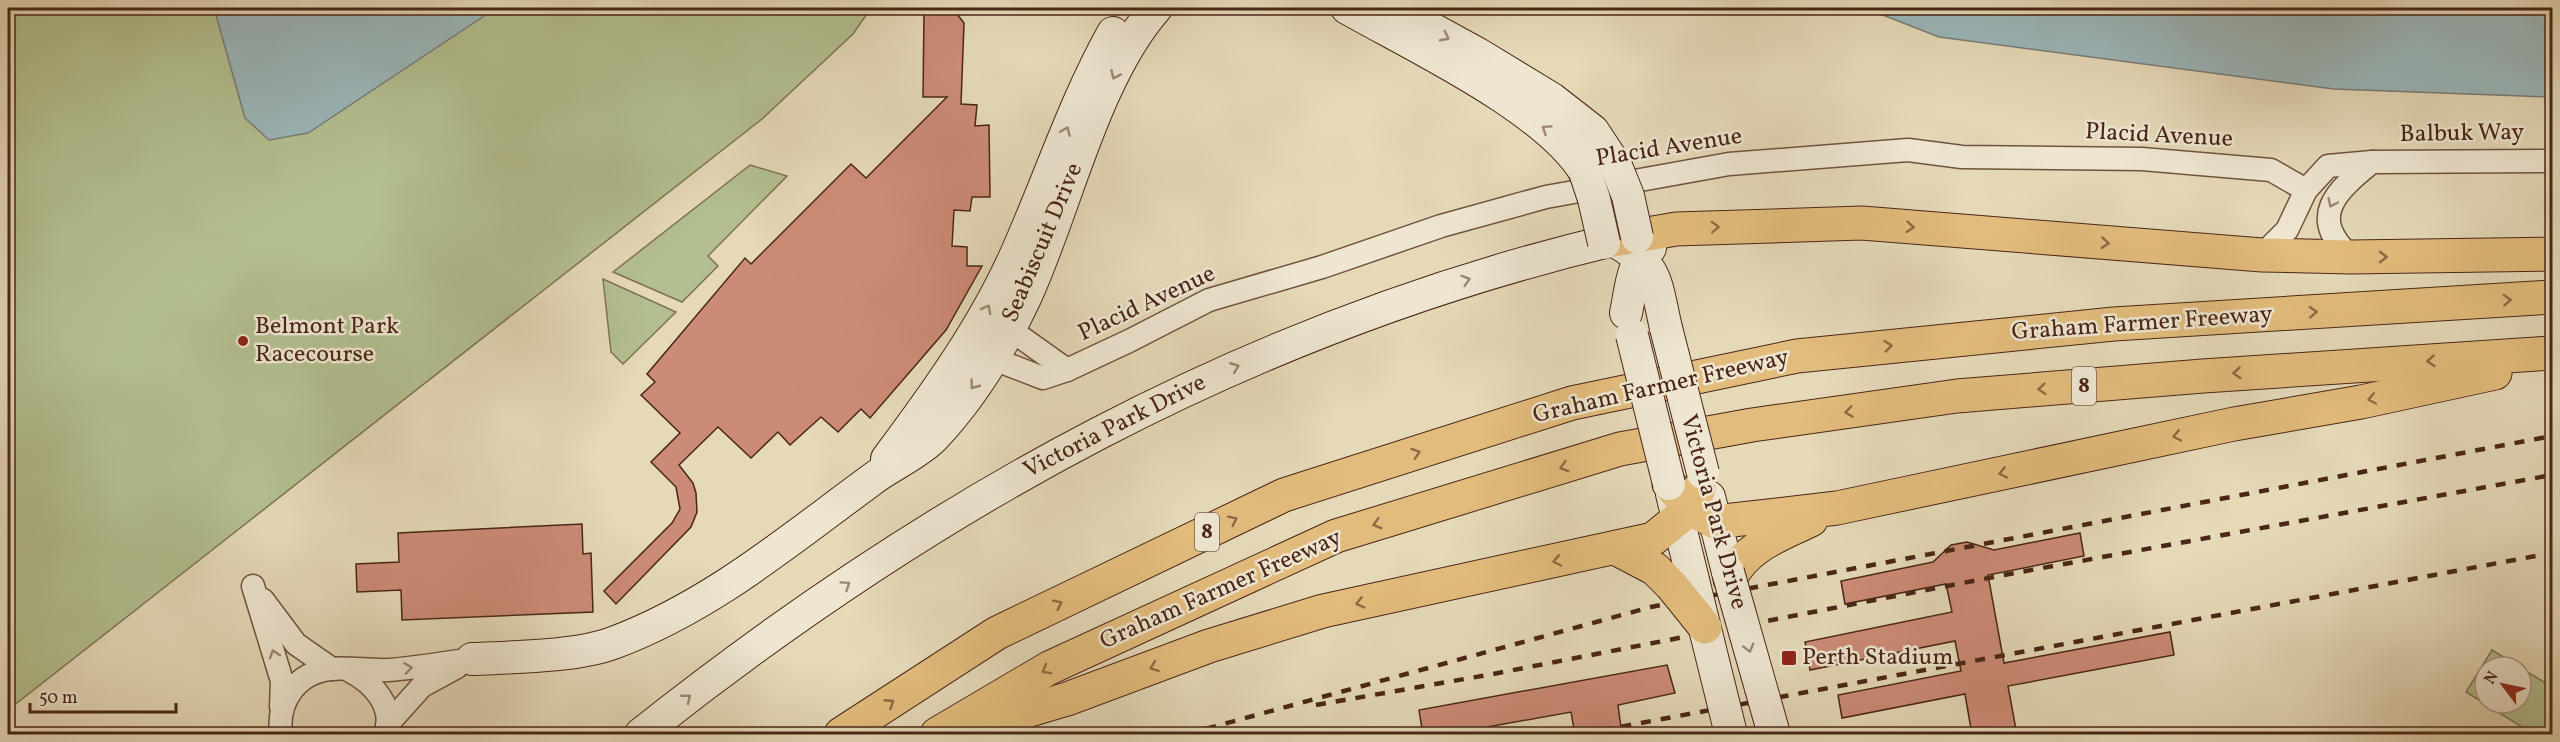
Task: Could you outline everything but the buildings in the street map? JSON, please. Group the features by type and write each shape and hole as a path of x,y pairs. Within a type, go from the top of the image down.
{"highway":[{"path":"1624,244 1676,229 1862,224 2262,255 2351,257 2553,254"},
{"name":"Graham Farmer Freeway","path":"841,735 997,633 1284,495 1572,403 1797,356 2114,324 2553,297"},
{"name":"Graham Farmer Freeway","path":"937,735 1049,668 1336,536 1620,449 1752,425 1957,396 2203,376 2553,353"},
{"path":"946,735 1067,699 1209,646 1323,611 1614,548 1653,538 1695,517 1837,508 2234,424 2361,402 2553,361"},
{"path":"1695,517 1704,476"},
{"path":"1669,484 1695,517"},
{"path":"1731,574 1739,562 1754,550 1837,508"},
{"path":"1614,548 1683,583 1705,627"}],"street":[{"name":"Seabiscuit Drive","path":"872,479 971,340 1013,260 1089,77 1129,8"},
{"name":"Seabiscuit Drive","path":"472,659 540,656 610,644 685,612 778,550 872,479 932,439 978,380 1024,300 1092,126 1119,65 1140,26 1156,8"},
{"path":"1347,8 1497,93 1557,136 1576,157 1585,172 1594,199 1624,244"},
{"path":"1394,8 1478,54 1552,99 1593,131 1616,166 1628,196 1624,244"},
{"name":"Placid Avenue","path":"991,358 1043,378 1067,370 1209,300 1322,267 1441,226 1546,197 1729,164 1908,150 1962,157 2142,159 2271,170 2306,190"},
{"name":"Balbuk Way","path":"2262,255 2288,230 2306,190 2328,166 2372,162 2553,160"},
{"name":"Balbuk Way","path":"2351,257 2336,242 2328,213 2332,200 2345,184 2372,162"},
{"name":"Victoria Park Drive","path":"1624,244 1629,324 1669,484"},
{"name":"Victoria Park Drive","path":"1624,244 1648,265 1656,283 1704,476"},
{"name":"Victoria Park Drive","path":"641,735 718,673 955,514 1063,451 1141,410 1222,372 1410,298 1530,261 1624,244"},
{"path":"1008,328 1067,370"},
{"name":"Victoria Park Drive","path":"1695,517 1731,574 1774,735"},
{"name":"Victoria Park Drive","path":"1683,583 1695,517"},
{"path":"278,724 282,681 253,586 296,644 341,670 366,679 378,692 385,708 387,731"},
{"name":"Victoria Park Drive","path":"1705,627 1731,735"},
{"path":"278,724 287,695 299,681 314,672 391,670 472,659"},
{"path":"387,731 422,686 472,659"}],"green space":[{"name":"Belmont Park Racecourse","path":"8,8 871,8 853,34 762,119 8,710"},
{"path":"750,165 787,176 708,256 718,266 682,302 613,272"},
{"path":"603,279 676,312 623,364 611,352"},
{"path":"2492,650 2500,655 2489,655"},
{"path":"2533,675 2552,687 2552,734 2533,734 2503,715 2533,715"},
{"path":"2473,681 2473,696 2466,692"}],"water":[{"path":"214,8 496,8 308,133 269,140 245,118"},
{"path":"1865,8 2552,8 2552,97 2334,89 1939,37"}],"railway":[{"path":"1187,734 1651,607 2552,436"},
{"path":"1316,705 1493,674 2004,575 2552,475"},
{"path":"1582,734 2552,553"}],"place":[{"name":"Belmont Park Racecourse","path":"243,341"},
{"name":"Perth Stadium","path":"1789,658"}]}
